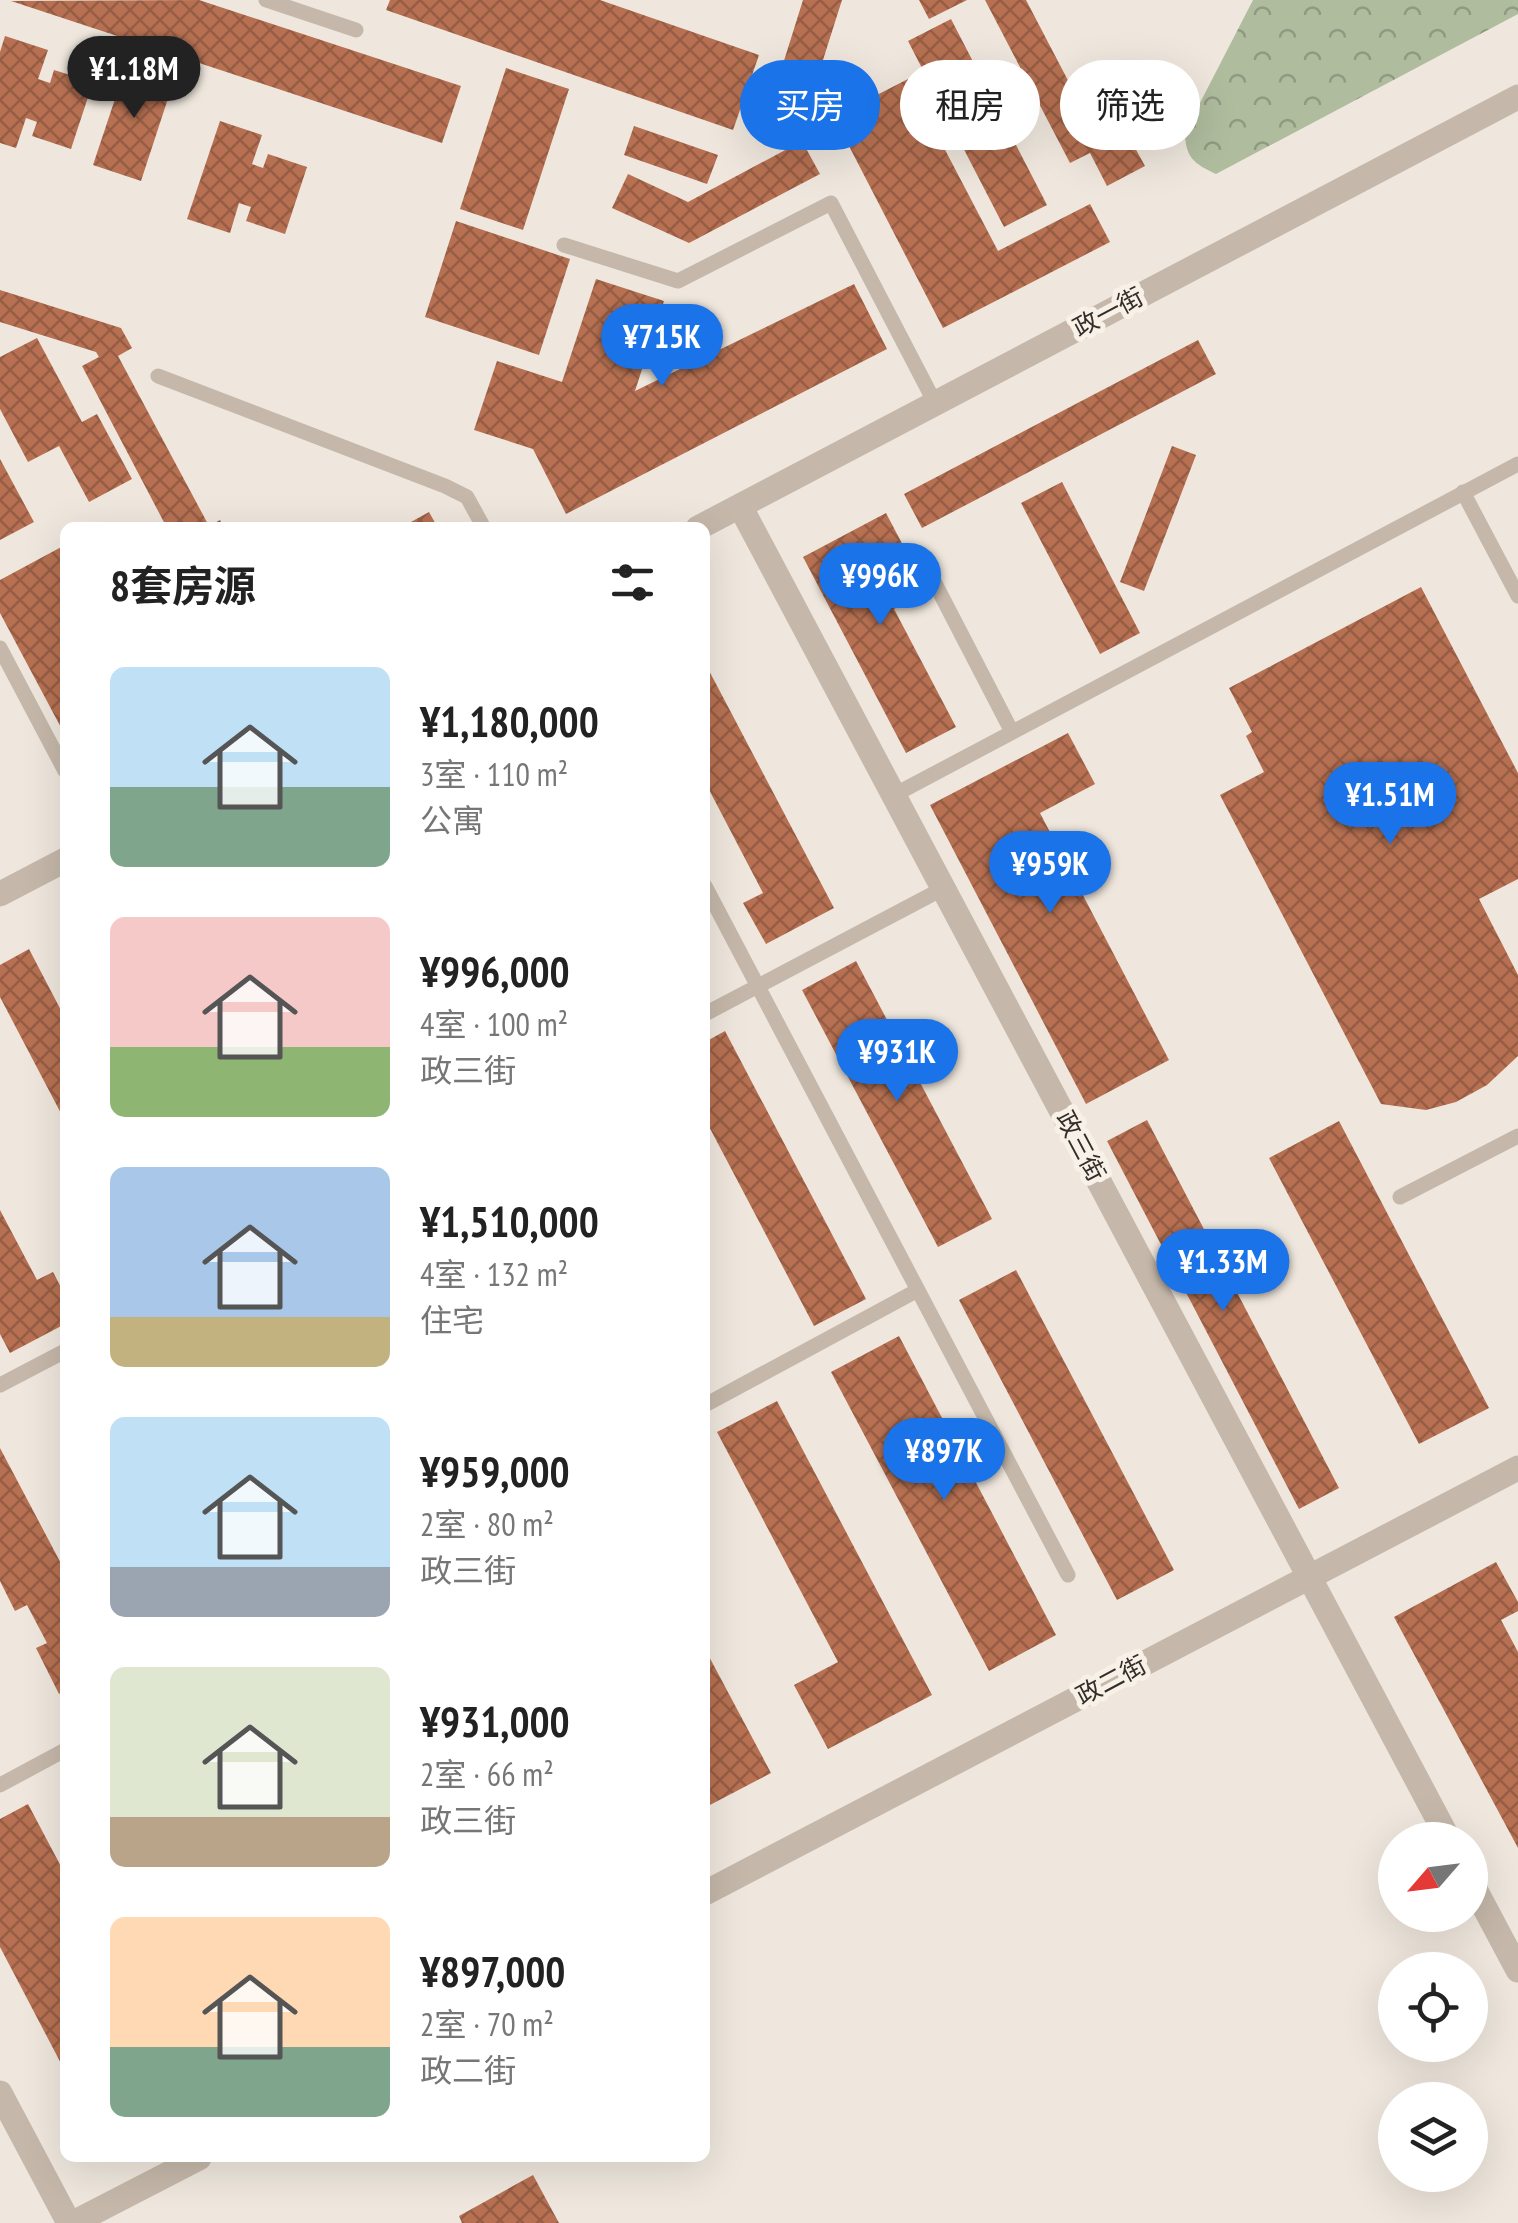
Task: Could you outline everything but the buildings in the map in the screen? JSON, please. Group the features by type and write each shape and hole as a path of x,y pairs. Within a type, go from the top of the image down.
{"street":[{"name":"政一街","path":"709,522 1518,97"},
{"name":"政三街","path":"740,506 1439,1822"},
{"path":"0,894 60,863"},
{"name":"政二街","path":"710,1890 1518,1468"},
{"path":"1488,1914 1518,1970"},
{"path":"0,2093 72,2223 191,2162"}],"lane":[{"path":"266,0 356,30"},
{"path":"564,244 678,281 831,203 935,403"},
{"path":"158,376 445,486 467,496 481,522"},
{"path":"894,795 1518,464"},
{"path":"1464,492 1518,596"},
{"path":"926,566 1012,732"},
{"path":"0,648 60,762"},
{"path":"710,1011 944,888"},
{"path":"710,895 1068,1575"},
{"path":"1400,1197 1518,1136"},
{"path":"710,1402 918,1290"},
{"path":"0,1385 60,1354"},
{"path":"0,1785 60,1753"}],"green space":[{"path":"1253,0 1518,0 1518,14 1216,174 1192,159 1188,150 1200,150 1200,103"}]}
